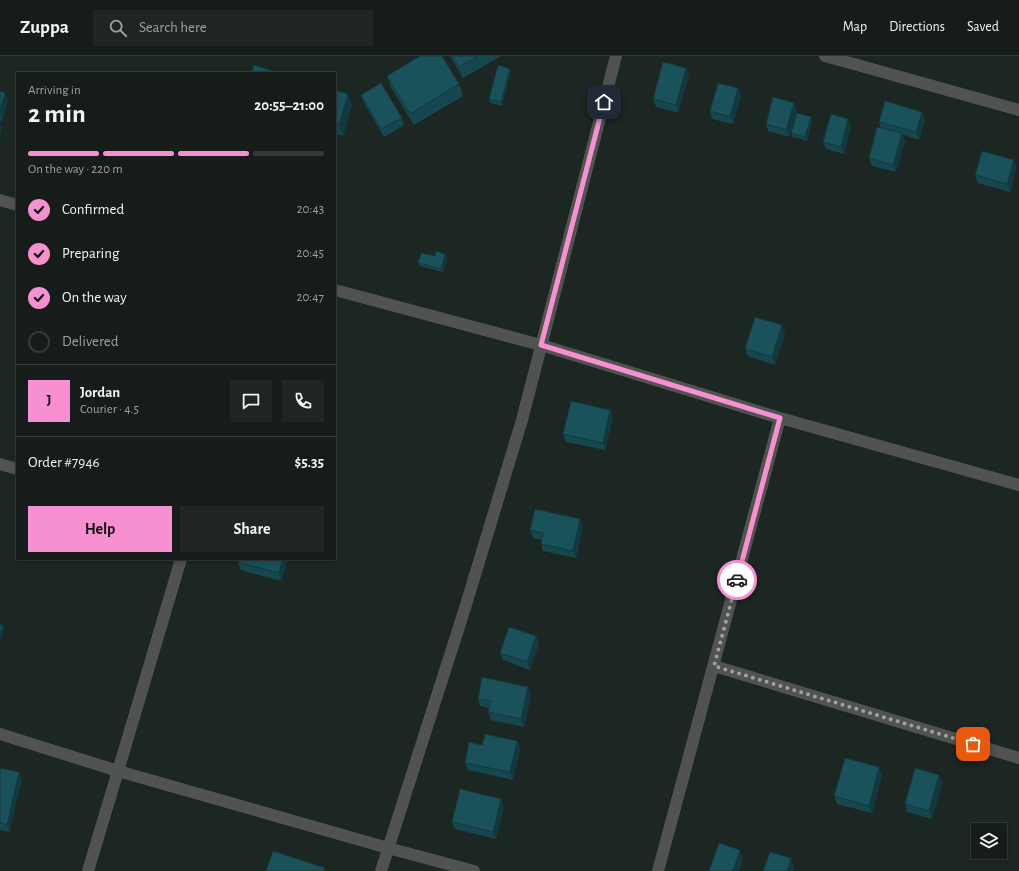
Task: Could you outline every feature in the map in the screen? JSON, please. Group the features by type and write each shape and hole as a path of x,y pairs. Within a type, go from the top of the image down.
{"street":[{"path":"381,871 470,593 522,420 616,56"},
{"path":"825,56 1019,110"},
{"path":"0,200 16,205"},
{"path":"336,290 541,345 780,418 1019,486"},
{"path":"658,871 780,418"},
{"path":"0,464 16,469"},
{"path":"88,871 181,560"},
{"path":"714,666 1019,758"},
{"path":"0,734 118,771 474,871"}],"building":[{"path":"420,56 442,56 459,84 410,114 387,76"},
{"path":"452,56 478,56 459,67"},
{"path":"663,62 686,68 676,105 653,99"},
{"path":"254,65 276,72 251,72"},
{"path":"498,65 510,69 501,102 489,99"},
{"path":"381,83 402,118 381,129 361,95"},
{"path":"718,83 738,88 730,117 710,111"},
{"path":"336,90 348,94 339,125 336,124"},
{"path":"0,91 5,93 0,112"},
{"path":"773,97 794,103 786,130 766,124"},
{"path":"885,101 922,112 916,132 879,122"},
{"path":"797,113 811,117 805,137 791,133"},
{"path":"831,114 848,119 841,147 823,142"},
{"path":"877,127 902,133 893,165 869,158"},
{"path":"982,151 1014,160 1007,184 975,175"},
{"path":"436,251 445,254 441,269 418,263 421,253 435,256"},
{"path":"755,317 782,325 772,357 745,349"},
{"path":"571,401 610,410 603,443 563,434"},
{"path":"535,509 580,519 573,551 541,544 543,533 530,530"},
{"path":"239,560 283,560 279,573 238,562"},
{"path":"0,624 3,625 0,635"},
{"path":"509,627 536,636 527,662 500,653"},
{"path":"482,677 528,687 521,719 488,712 491,701 478,699"},
{"path":"485,734 517,741 510,772 465,763 469,742 482,745"},
{"path":"845,758 879,767 869,806 834,796"},
{"path":"0,768 19,772 7,825 0,823"},
{"path":"915,768 939,775 929,811 905,804"},
{"path":"460,789 501,799 493,832 452,822"},
{"path":"719,843 740,850 733,871 709,871"},
{"path":"273,851 325,868 324,871 266,871"},
{"path":"770,852 791,858 787,871 763,871"}],"way so far":[{"path":"737,580 714,666 973,744"}],"route":[{"path":"604,102 541,345 780,418 737,580"}]}
